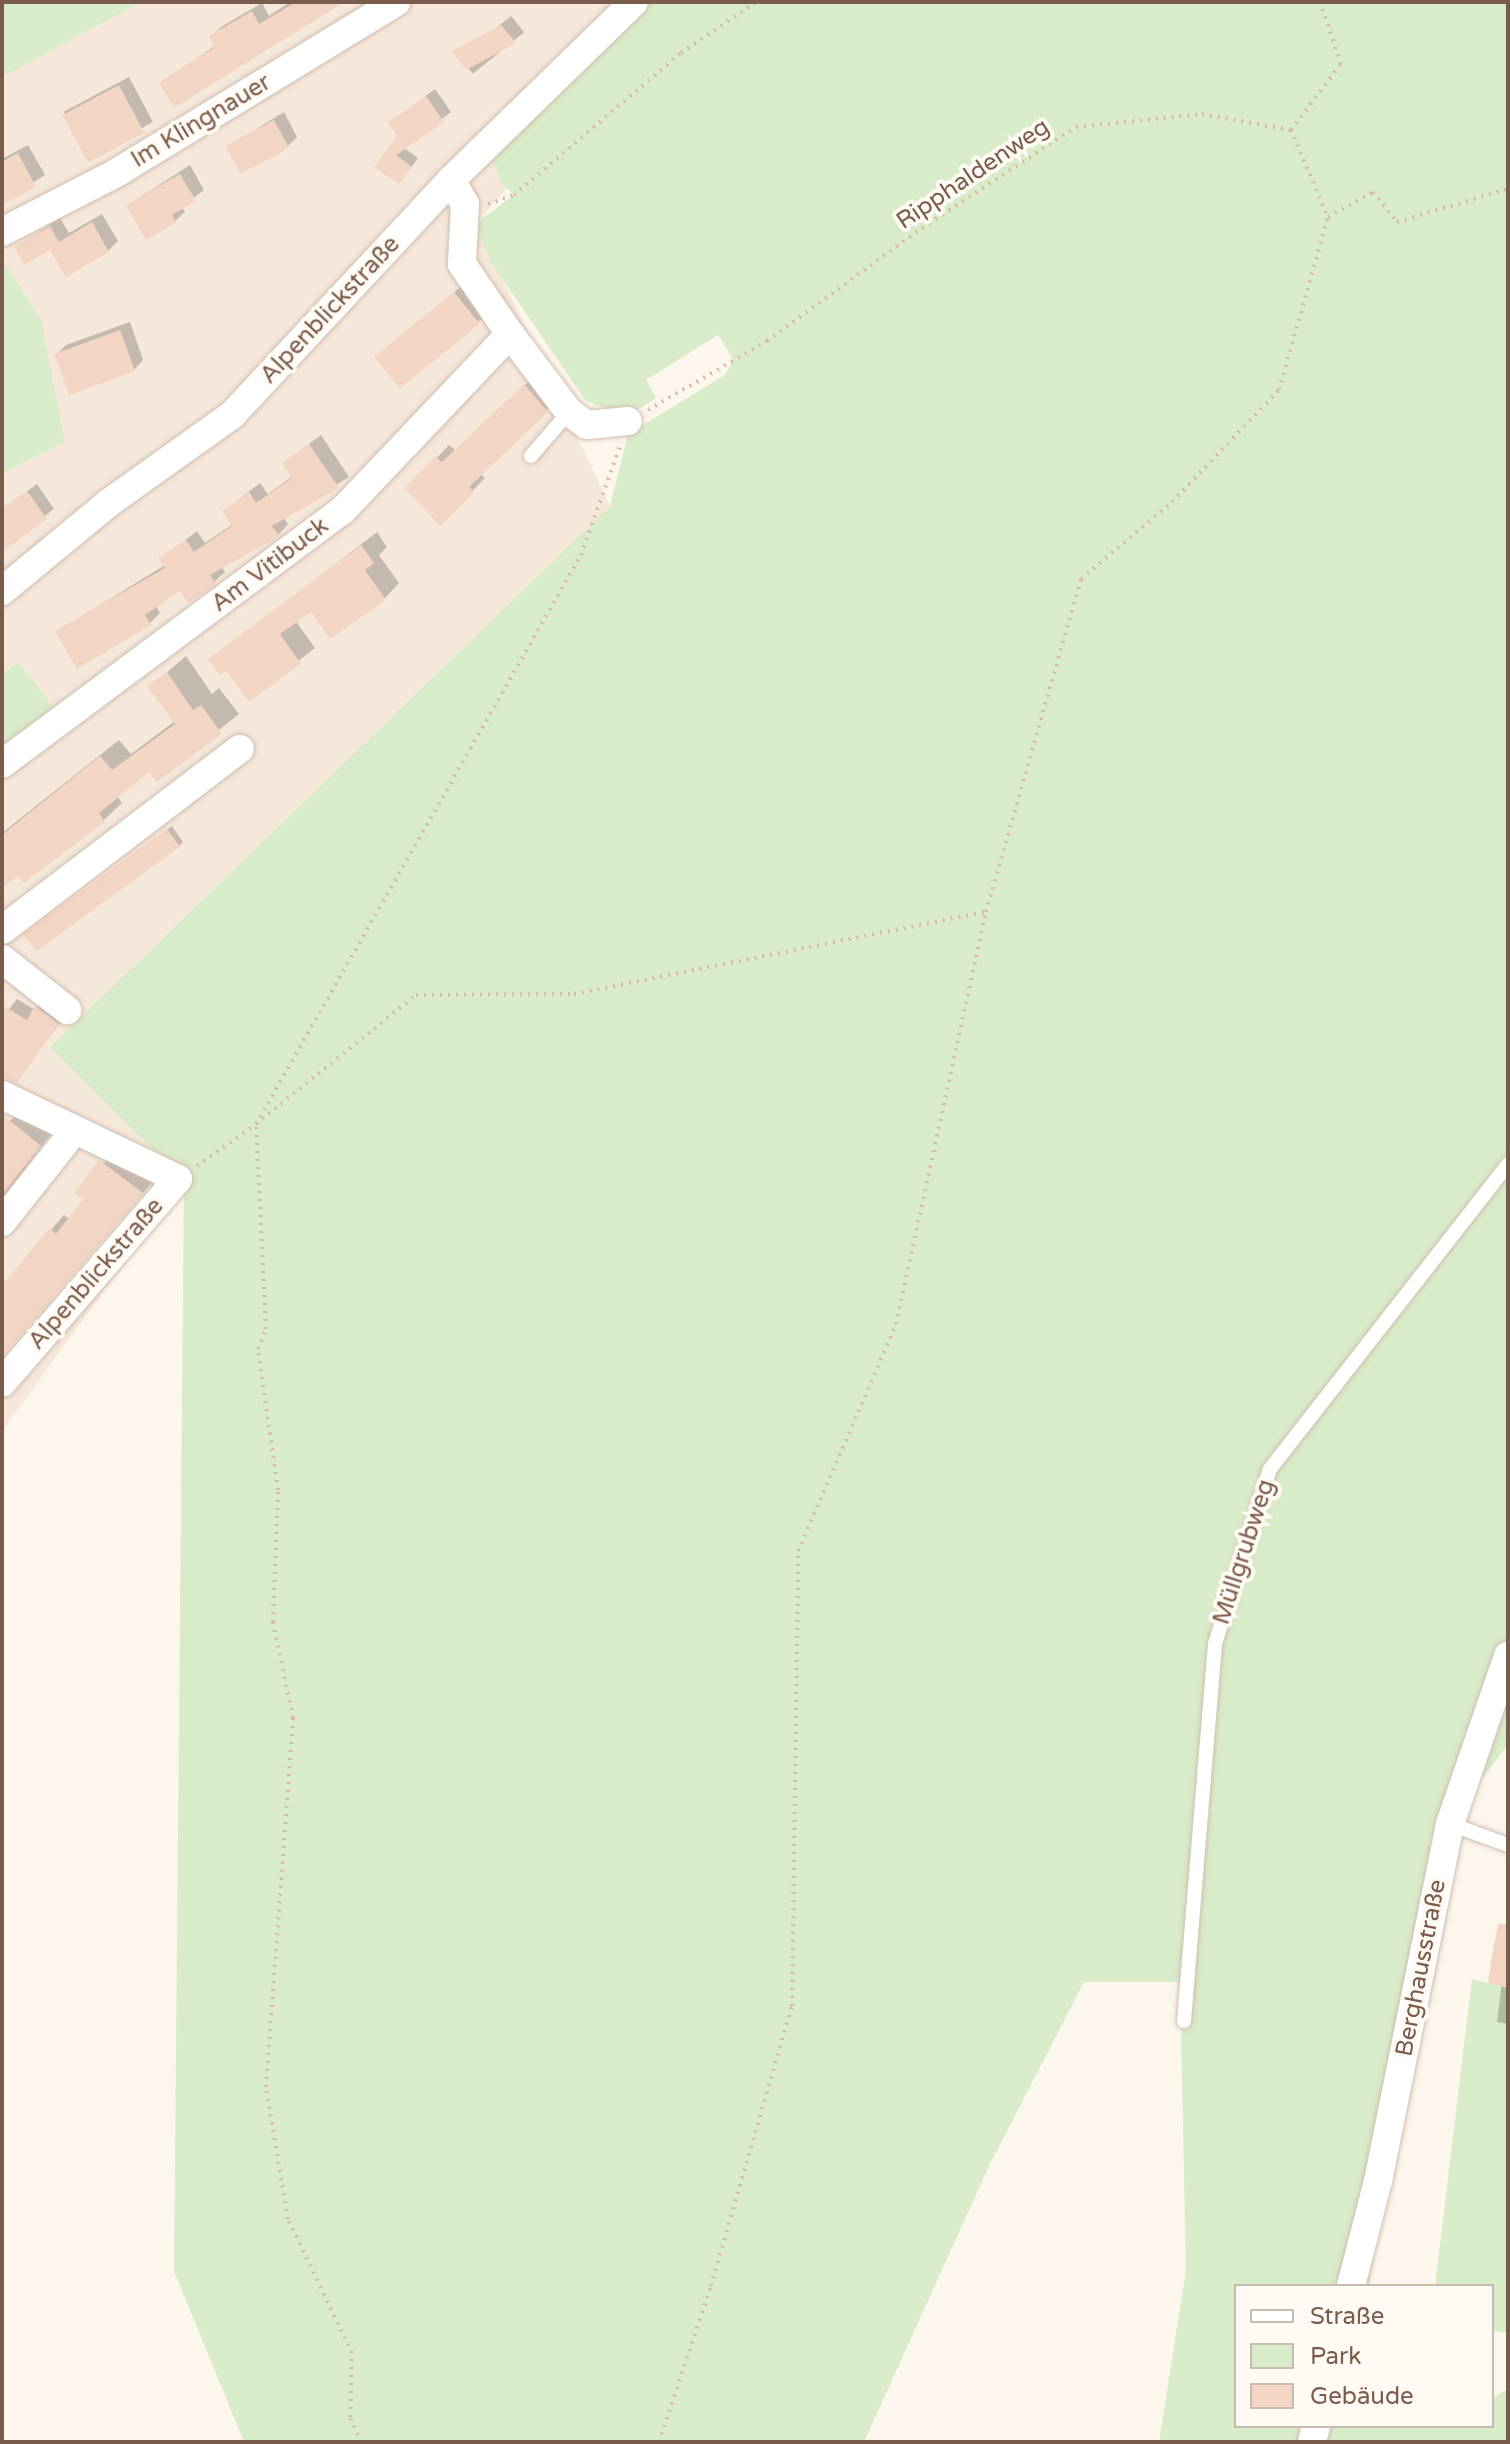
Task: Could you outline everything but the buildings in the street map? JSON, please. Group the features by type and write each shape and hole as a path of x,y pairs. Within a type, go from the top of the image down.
{"street":[{"name":"Im Klingnauer","path":"2,232 118,172 396,2"},
{"name":"Alpenblickstraße","path":"2,591 110,502 232,415 458,192 634,2"},
{"path":"458,192 462,264 510,334 569,412 587,425 628,421"},
{"name":"Am Vitibuck","path":"2,764 342,511 510,334"},
{"path":"2,930 240,749"},
{"path":"2,959 67,1010"},
{"name":"Alpenblickstraße","path":"2,1095 178,1179 2,1383"},
{"path":"2,1222 74,1131"},
{"name":"Berghausstraße","path":"1352,2284 1378,2181 1450,1824 1508,1656"}],"lane":[{"path":"531,456 569,412"},
{"name":"Müllgrubweg","path":"1184,2021 1215,1644 1270,1469 1508,1164"},
{"path":"1450,1824 1508,1845"}],"path":[{"path":"458,192 492,204 514,195 681,53 756,2"},
{"path":"659,2442 711,2286 792,2006 798,1551 896,1324 986,912 1081,579 1172,502 1279,390 1328,217 1291,130 1341,64 1320,2"},
{"name":"Ripphaldenweg","path":"628,421 767,341 922,228 1076,127 1202,114 1291,130"},
{"path":"1328,217 1373,192 1397,222 1508,189"},
{"path":"361,2442 350,2417 352,2353 288,2219 266,2087 293,1718 273,1622 278,1490 258,1349 266,1329 256,1124 581,555 628,421"},
{"path":"178,1179 256,1124 416,995 574,994 986,912"}],"shaded area":[{"path":"141,2 674,2 476,223 610,506 50,1047 184,1181 2,1431 2,77"}],"green space":[{"path":"2,2 141,2 2,77"},
{"path":"648,2 1508,2 1508,1744 1449,1824 1369,2284 1234,2284 1234,2428 1494,2428 1494,2397 1508,2389 1508,2442 1159,2442 1186,2270 1180,1982 1084,1982 989,2166 864,2442 244,2442 174,2271 184,1181 50,1047 610,506 628,434 725,375 733,359 718,335 646,380 656,398 633,413 618,414 585,400 491,262 477,231 476,223 514,195 501,182 490,154"},
{"path":"2,259 41,320 65,442 2,473"},
{"path":"18,662 53,707 2,746 2,674"},
{"path":"1494,1943 1508,1946 1508,2333 1494,2331 1494,2284 1435,2284 1472,1979 1488,1983"}]}
